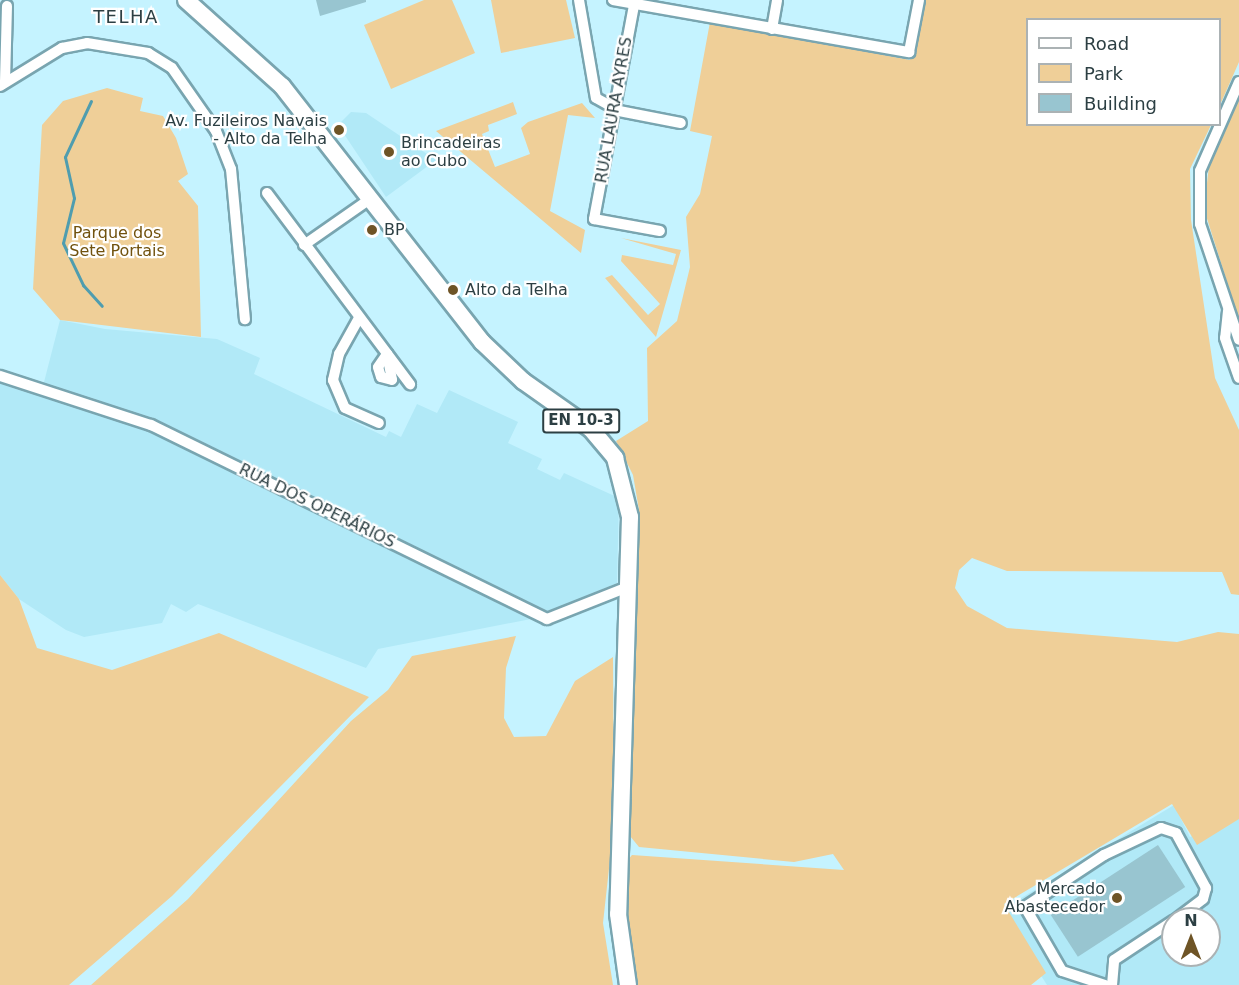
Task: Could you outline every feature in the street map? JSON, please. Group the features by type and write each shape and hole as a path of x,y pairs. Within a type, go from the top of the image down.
{"main road":[{"name":"EN 10-3","path":"186,0 282,86 482,342 523,381 591,429 615,458 630,518 618,914 628,985"}],"street":[{"path":"2,84 3,8 18,0"},
{"path":"579,0 596,98 614,109 681,123"},
{"path":"613,0 909,52 919,0"},
{"path":"772,29 777,0"},
{"name":"RUA LAURA AYRES","path":"634,2 594,219 660,231"},
{"path":"2,84 62,48 87,43 148,53 172,68 216,132 231,169 245,319"},
{"path":"1221,123 1239,82"},
{"path":"1220,126 1200,171 1200,224 1239,340"},
{"path":"267,193 410,384"},
{"path":"304,245 370,199"},
{"path":"1228,308 1225,338 1239,378"},
{"path":"359,318 339,354 333,380 345,408 379,423"},
{"name":"RUA DOS OPERÁRIOS","path":"0,376 151,425 548,619 628,587"},
{"path":"1105,985 1062,970 1025,907 1104,855 1161,828 1176,834 1206,888 1203,899 1192,907"},
{"path":"1112,985 1114,960 1161,929"}],"shaded area":[{"name":"Brincadeiras ao Cubo","path":"351,112 366,113 436,160 386,197 338,125"},
{"path":"60,320 105,329 217,339 260,358 254,374 386,437 389,431 401,437 417,404 437,413 449,390 518,422 508,443 542,459 537,469 560,480 564,473 619,498 617,583 531,619 378,649 366,668 198,604 186,612 171,604 162,623 84,637 66,630 19,599 0,575 0,370 43,386"},
{"path":"1174,805 1190,837 1239,816 1239,985 1047,985 1000,911"}],"green space":[{"path":"424,0 452,0 475,53 391,89 364,25"},
{"path":"491,0 566,0 575,38 501,53"},
{"path":"925,0 1239,0 1239,62 1221,103 1221,18 1026,18 1026,126 1211,126 1190,169 1191,220 1215,378 1239,430 1239,595 1231,594 1222,572 1007,571 972,558 959,570 955,588 967,606 1007,628 1177,642 1218,632 1239,634 1239,819 1197,845 1172,804 1004,904 1046,973 1031,985 635,985 625,915 627,861 632,855 844,870 833,854 794,862 639,847 630,836 639,510 633,475 616,441 648,421 647,348 677,321 690,267 686,217 700,194 712,136 690,131 710,22 910,60"},
{"name":"Parque dos Sete Portais","path":"107,88 143,98 140,111 163,116 176,138 188,174 178,181 198,206 201,337 60,320 33,289 42,125 63,101"},
{"path":"1239,92 1239,320 1204,209 1210,157"},
{"path":"513,102 517,114 488,125 489,131 482,134 495,167 530,154 521,128 528,122 582,103 595,118 568,115 550,211 585,230 581,253 436,131"},
{"path":"621,238 681,250 656,337 605,278 612,275 648,315 660,304 621,261 622,255 673,265 676,254"},
{"path":"0,575 19,599 37,648 112,670 219,633 369,697 172,896 69,985 0,985"},
{"path":"516,636 506,668 504,718 514,737 546,736 575,681 613,657 614,823 603,923 613,985 91,985 188,899 351,721 388,690 412,656"}],"building":[{"path":"316,0 366,0 366,2 320,16"},
{"name":"Mercado Abastecedor","path":"1158,845 1185,887 1078,957 1051,915"}],"waterway":[{"path":"91,101 65,157 74,198 63,243 83,285 102,306"}],"place":[{"name":"Av. Fuzileiros Navais - Alto da Telha","path":"339,130"},
{"name":"Brincadeiras ao Cubo","path":"389,152"},
{"name":"BP","path":"372,230"},
{"name":"Alto da Telha","path":"453,290"},
{"name":"Mercado Abastecedor","path":"1117,898"}],"district":[{"name":"TELHA","path":"126,17"}]}
